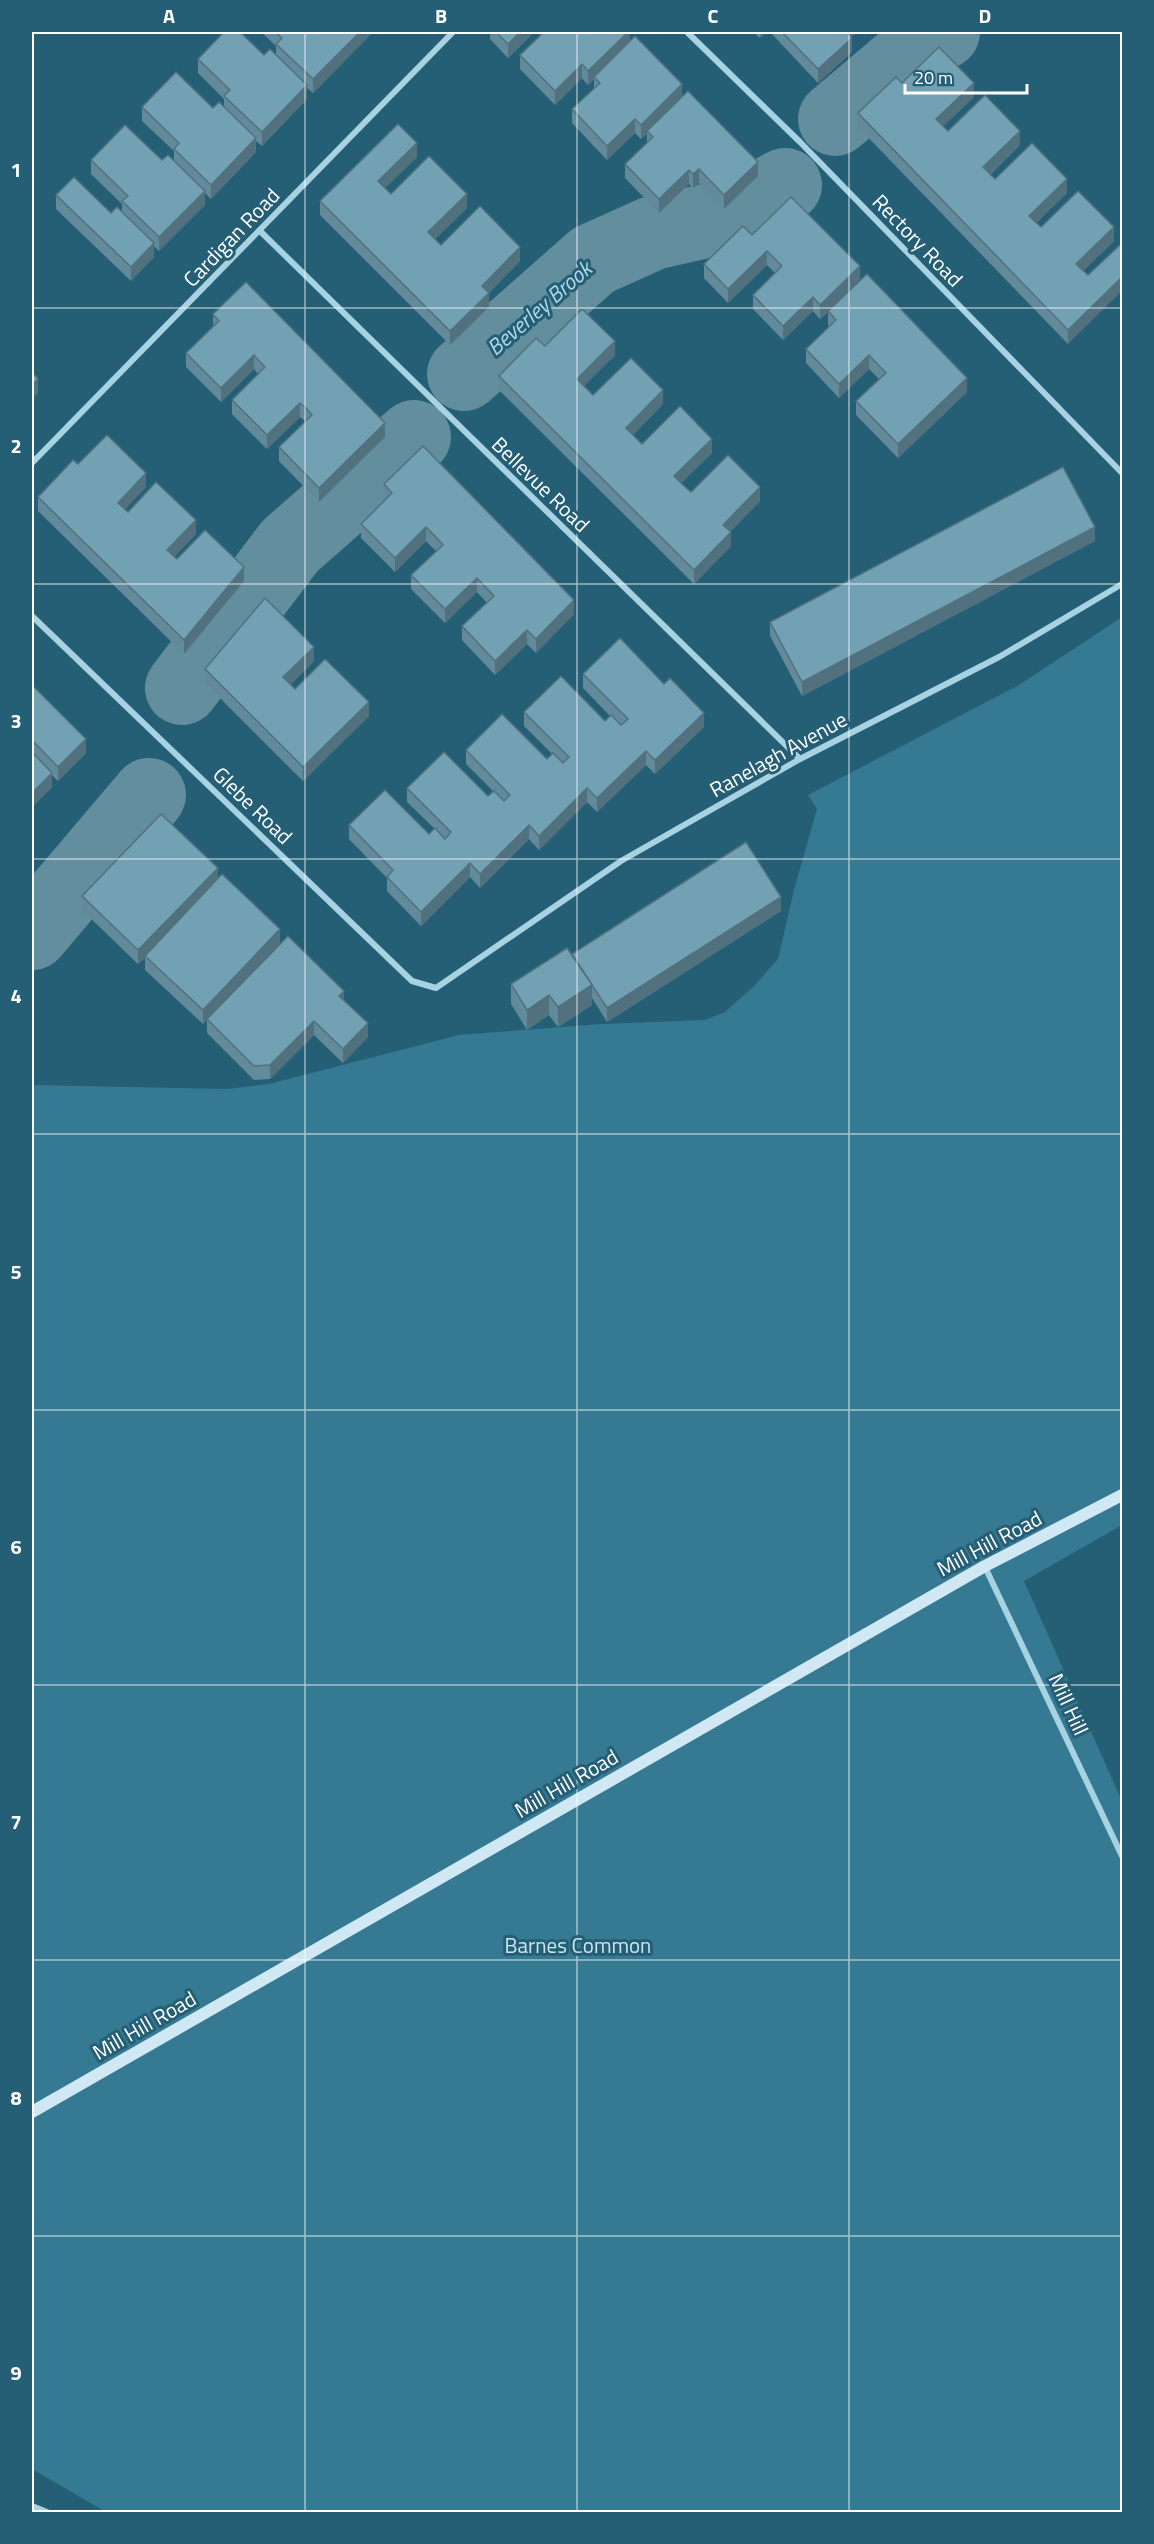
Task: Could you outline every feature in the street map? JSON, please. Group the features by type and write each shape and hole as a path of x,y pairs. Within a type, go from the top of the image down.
{"main road":[{"name":"Mill Hill Road","path":"32,2112 985,1566 1122,1495"}],"street":[{"name":"Cardigan Road","path":"32,463 453,32"},
{"name":"Rectory Road","path":"687,32 800,142 1122,473"},
{"name":"Bellevue Road","path":"260,231 800,759"},
{"name":"Ranelagh Avenue","path":"461,971 621,861 800,759 999,657 1122,584"},
{"name":"Glebe Road","path":"32,616 412,981 436,988 461,971"},
{"name":"Mill Hill","path":"985,1566 1122,1856"},
{"path":"32,2506 47,2512"}],"green space":[{"name":"Barnes Common","path":"1122,617 1122,1525 1024,1581 1122,1801 1122,2512 106,2512 32,2469 32,1085 227,1089 269,1084 459,1035 602,1024 705,1020 725,1012 753,987 778,959 794,890 817,809 808,795 1019,685"}],"building":[{"path":"224,32 240,32 264,55 270,49 307,85 262,132 224,96 230,90 198,59"},
{"path":"275,32 360,32 313,79 276,44 282,38"},
{"path":"496,32 520,32 508,44"},
{"path":"544,32 628,32 588,71 582,64 555,91 520,55"},
{"path":"782,32 847,32 852,38 818,69"},
{"path":"635,36 682,84 641,125 635,119 607,146 572,109 600,83 594,77"},
{"path":"939,47 974,83 936,119 948,131 985,95 1020,131 983,167 995,179 1032,143 1067,179 1029,216 1041,227 1078,191 1114,227 1076,264 1088,275 1122,243 1122,277 1068,330 858,113 896,77 902,83"},
{"path":"176,72 213,108 219,102 256,138 211,185 174,149 179,143 142,107"},
{"path":"688,91 758,162 724,195 699,169 693,174 689,170 659,199 625,164 653,137 647,131"},
{"path":"398,124 417,143 378,181 391,194 429,156 467,194 428,232 441,245 480,206 520,247 482,286 489,293 450,331 320,201"},
{"path":"125,125 162,160 168,155 205,191 159,237 122,201 128,196 91,160"},
{"path":"74,177 111,213 117,207 154,243 131,267 56,195"},
{"path":"791,197 860,266 820,305 813,297 783,326 753,295 782,266 767,251 728,289 704,264 743,226 752,235"},
{"path":"867,274 967,378 898,444 856,401 886,373 869,355 839,384 806,349 836,320 828,311"},
{"path":"246,282 385,423 319,488 279,447 312,415 306,408 300,403 267,435 232,400 265,367 254,355 221,388 186,353 219,321 213,314"},
{"path":"582,309 615,341 577,379 593,395 631,358 663,390 626,428 642,444 680,406 712,439 674,476 682,484 691,492 728,455 760,487 723,525 731,532 694,570 499,376 536,338 545,346"},
{"path":"32,372 38,379 32,385"},
{"path":"107,435 146,473 118,503 128,512 156,482 196,520 167,550 177,559 205,530 244,567 184,640 38,497 73,460 78,464"},
{"path":"423,446 574,600 536,639 527,630 495,661 462,626 494,596 477,578 445,609 411,575 443,545 435,536 426,527 395,558 361,524 392,493 384,484"},
{"path":"1063,467 1095,527 802,682 770,622"},
{"path":"265,598 314,647 283,677 295,689 325,659 369,702 303,767 205,669"},
{"path":"620,638 664,684 670,678 704,713 655,760 646,751 597,798 587,788 539,836 529,825 480,874 470,863 421,912 387,877 393,870 349,825 385,790 429,834 435,828 445,839 451,832 407,788 444,752 488,796 494,791 504,801 510,795 466,750 502,714 547,759 553,753 563,763 569,757 524,712 561,676 605,721 611,715 621,725 628,719 583,674"},
{"path":"32,685 86,739 58,767 32,740"},
{"path":"32,752 52,773 32,793"},
{"path":"161,814 218,868 138,950 82,896"},
{"path":"746,842 781,897 607,1008 572,954"},
{"path":"222,874 280,929 203,1010 145,956"},
{"path":"288,936 344,991 339,996 368,1023 343,1049 314,1021 270,1065 254,1066 207,1019"},
{"path":"567,948 592,985 558,1007 549,995 527,1010 511,984"}],"waterway":[{"name":"Beverley Brook","path":"835,119 925,43 943,32"},
{"name":"Beverley Brook","path":"464,374 593,260 653,233 732,215 785,185"},
{"name":"Beverley Brook","path":"182,688 290,546 414,437"},
{"name":"Beverley Brook","path":"32,933 149,795"}]}
